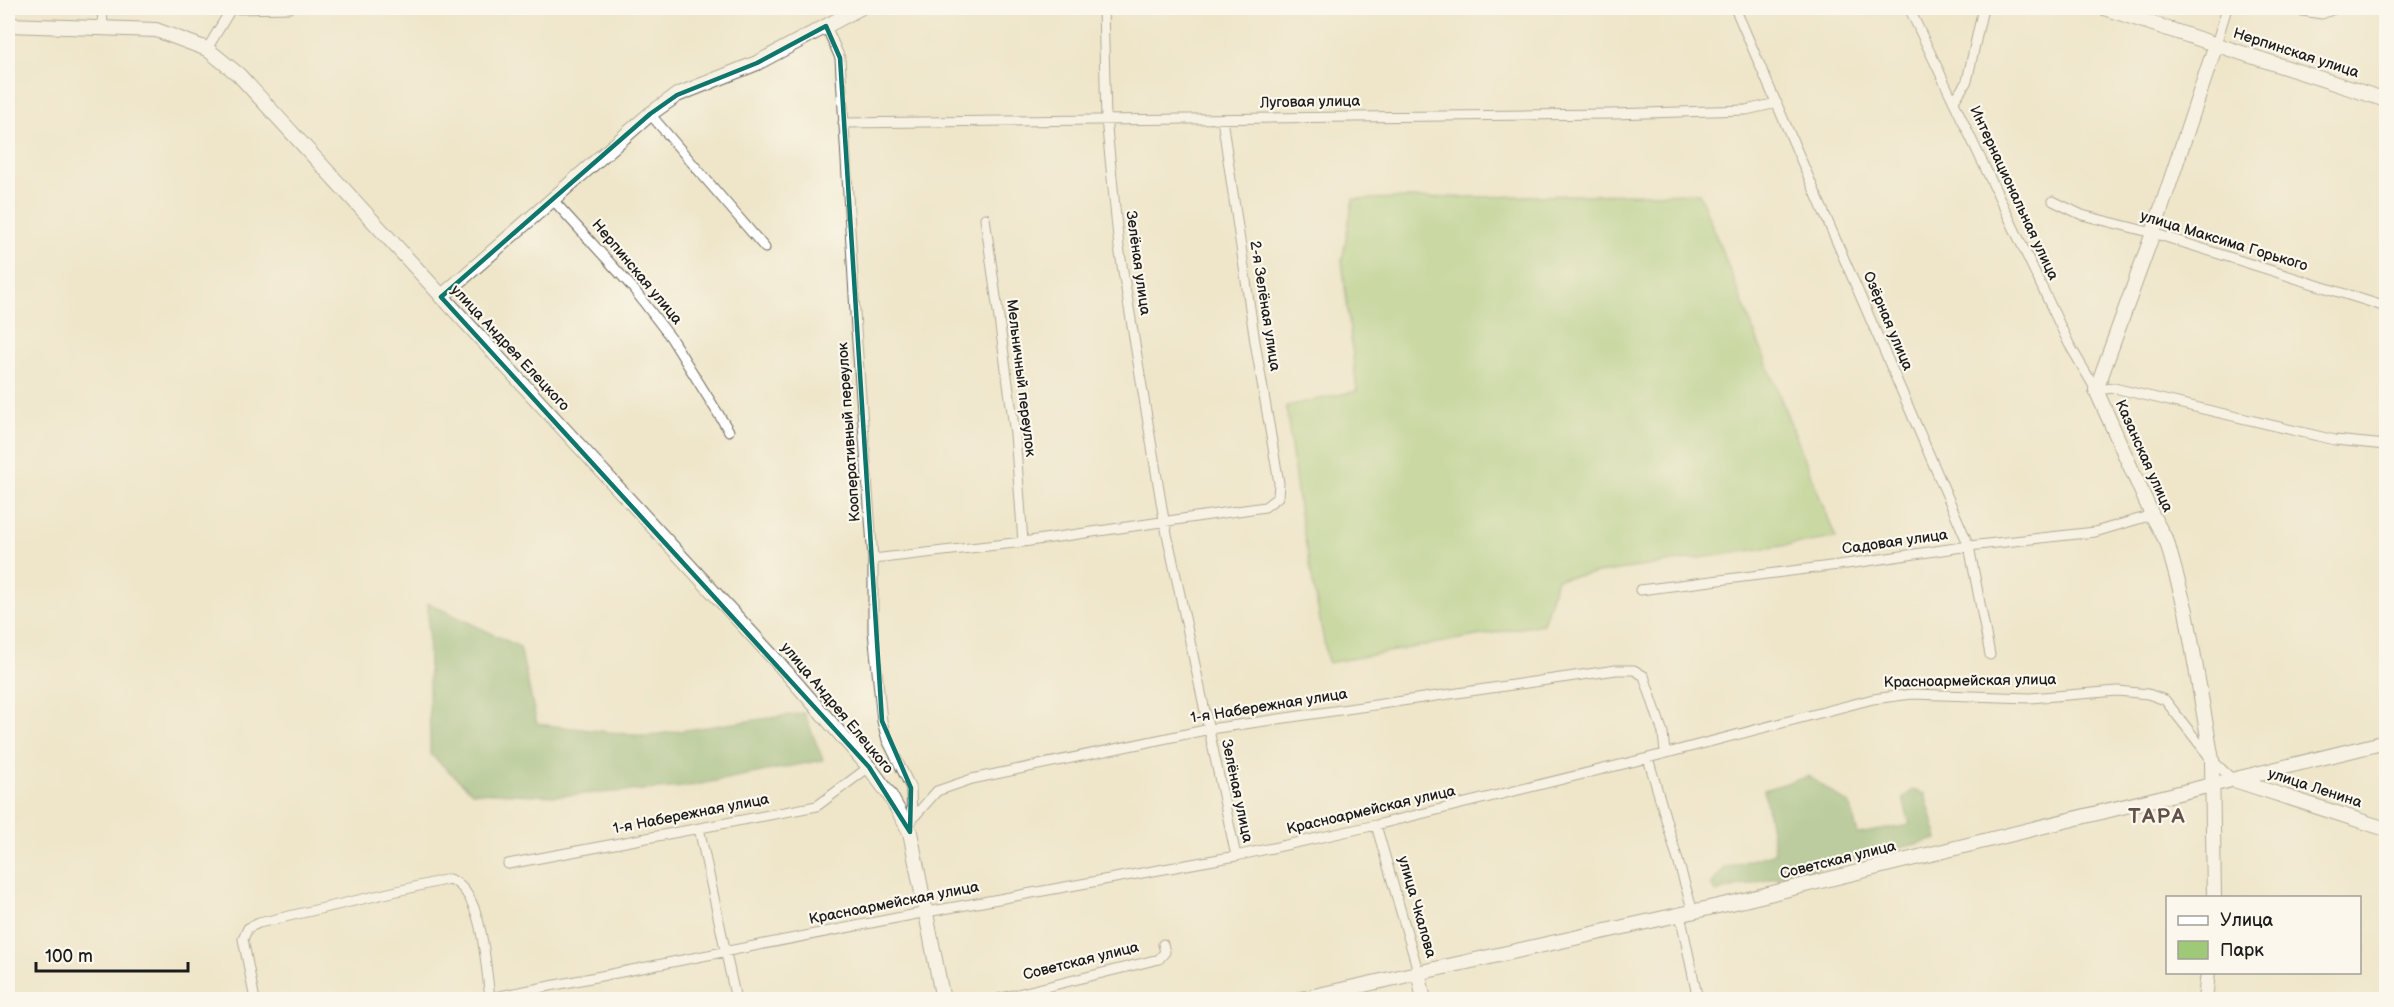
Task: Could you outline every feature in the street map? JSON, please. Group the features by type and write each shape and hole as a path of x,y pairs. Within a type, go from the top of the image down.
{"main road":[{"path":"441,297 650,114 677,96 757,63 860,8"},
{"name":"Нерпинская улица","path":"2104,8 2129,11 2216,44 2386,100"},
{"name":"улица Андрея Елецкого","path":"8,24 102,26 156,30 207,49 239,75 780,665 869,767 889,794 910,832 943,999"},
{"name":"Казанская улица","path":"2214,896 2212,760 2182,591 2167,542 2151,515 2096,390 2153,233 2216,44"},
{"name":"Советская улица","path":"1296,999 1686,913 2386,742"},
{"name":"улица Ленина","path":"2232,779 2386,829"},
{"name":"улица Чкалова","path":"1418,971 1424,999"},
{"path":"2205,999 2208,974"}],"street":[{"path":"102,8 102,26"},
{"path":"207,49 231,9 291,8"},
{"name":"Зелёная улица","path":"1103,8 1106,119 1119,247 1164,520 1236,856"},
{"name":"Озёрная улица","path":"1735,8 1969,546 1990,655"},
{"name":"Интернациональная улица","path":"1909,8 2069,344 2096,390"},
{"path":"1954,101 1966,81 1983,8"},
{"name":"Казанская улица","path":"2216,44 2227,8"},
{"path":"2283,8 2322,14 2337,8"},
{"name":"Кооперативный переулок","path":"826,26 840,58 873,559 873,631 882,721 886,740 911,788 913,818 910,832"},
{"name":"Луговая улица","path":"843,123 1679,112 1746,110 1777,103"},
{"path":"650,114 765,248"},
{"name":"2-я Зелёная улица","path":"1164,520 1265,507 1278,497 1279,483 1255,342 1222,119"},
{"name":"Нерпинская улица","path":"553,200 652,312 671,338 729,431"},
{"name":"улица Максима Горького","path":"2054,201 2082,215 2153,233 2386,307"},
{"name":"Мельничный переулок","path":"985,218 1015,435 1023,542"},
{"path":"2096,390 2114,388 2335,440 2386,445"},
{"name":"Садовая улица","path":"1640,590 1969,546 2095,532 2151,515"},
{"path":"873,559 1023,542 1164,520"},
{"name":"1-я Набережная улица","path":"913,818 937,791 972,778 1210,729 1616,670 1634,670 1644,676 1663,733 1665,753"},
{"name":"Красноармейская улица","path":"479,999 927,912 1236,856 1376,825 1648,758 1873,699 1912,694 2030,698 2118,692 2148,694 2165,700 2212,760 2232,779"},
{"path":"1648,758 1686,913 1698,999"},
{"name":"1-я Набережная улица","path":"508,864 817,806 869,767"},
{"name":"улица Чкалова","path":"1376,825 1418,971"},
{"path":"699,828 736,999"},
{"path":"255,999 243,939 248,928 259,923 449,879 460,883 476,909 490,997"},
{"name":"Советская улица","path":"993,999 1160,959 1165,952 1163,944"}],"highlighted area":[{"path":"826,26 840,58 882,721 911,788 910,832 869,767 441,297 650,114 677,95 757,63"}],"green space":[{"path":"1699,193 1836,538 1557,579 1543,624 1328,663 1299,508 1286,406 1357,391 1342,261 1353,199"},
{"path":"428,603 520,647 537,724 645,736 804,713 823,760 685,787 556,796 472,792 430,754"},
{"path":"1809,776 1850,805 1858,834 1910,825 1903,798 1913,790 1925,794 1938,839 1716,892 1711,885 1724,868 1775,853 1764,790"}],"district":[{"name":"ТАРА","path":"2157,816"}]}
